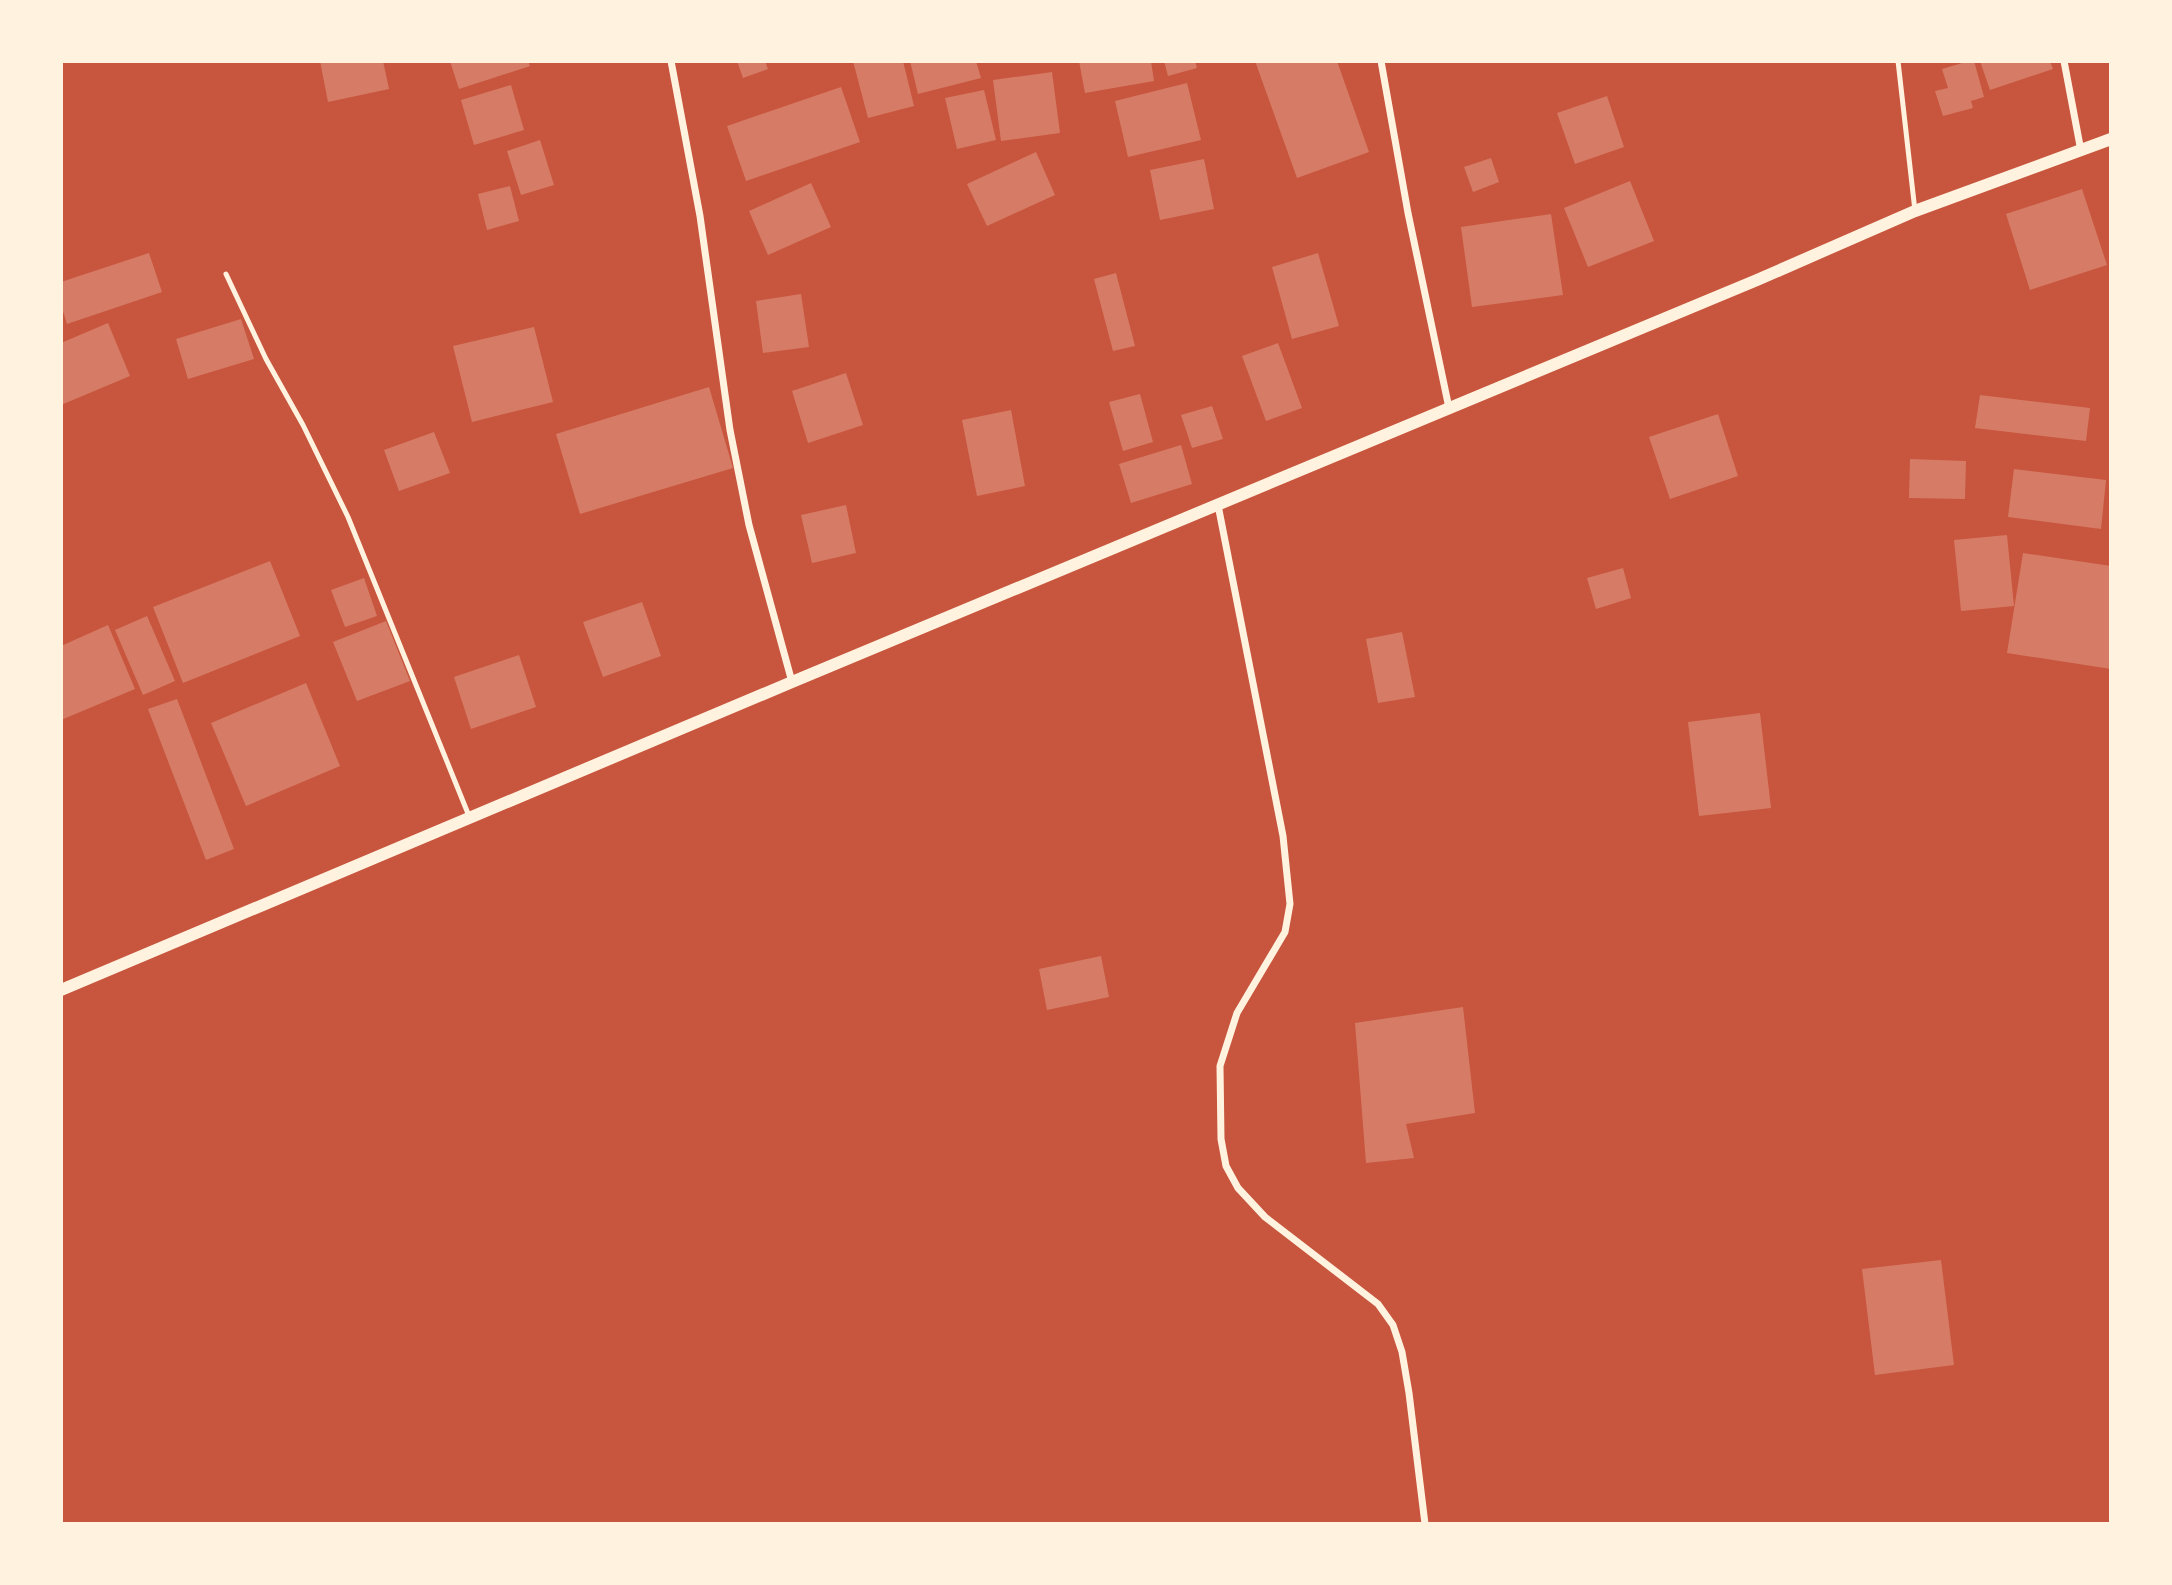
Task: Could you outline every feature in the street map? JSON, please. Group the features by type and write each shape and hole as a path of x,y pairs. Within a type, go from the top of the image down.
{"street":[{"path":"671,61 700,216 732,444 749,525 792,682"},
{"path":"1381,61 1408,213 1449,408"},
{"path":"2064,61 2081,151"},
{"path":"61,990 792,682 1757,281 1915,211 2111,139"},
{"path":"1219,505 1283,836 1290,904 1285,932 1237,1013 1220,1066 1221,1139 1226,1166 1238,1188 1265,1217 1378,1304 1393,1325 1402,1352 1409,1393 1425,1524"}],"lane":[{"path":"1898,61 1915,211"},
{"path":"226,274 266,359 303,425 348,517 470,819"}],"building":[{"path":"320,61 383,61 389,89 328,102"},
{"path":"450,61 528,61 530,66 459,89"},
{"path":"737,61 765,61 768,69 743,78"},
{"path":"853,61 903,61 914,106 868,118"},
{"path":"910,61 976,61 981,78 918,94"},
{"path":"1079,61 1151,61 1154,81 1085,93"},
{"path":"1164,61 1195,61 1197,68 1168,76"},
{"path":"1255,61 1337,61 1369,152 1297,178"},
{"path":"1974,61 1984,97 1971,101 1973,108 1943,116 1935,91 1948,88 1942,69"},
{"path":"1980,61 2050,61 2053,69 1990,90"},
{"path":"1052,72 1060,133 1001,141 993,80"},
{"path":"1187,83 1201,140 1128,157 1115,101"},
{"path":"511,85 524,130 474,145 461,100"},
{"path":"841,87 860,142 746,181 727,126"},
{"path":"984,90 996,140 957,149 945,98"},
{"path":"1607,96 1624,147 1575,164 1557,113"},
{"path":"540,140 554,185 521,195 507,151"},
{"path":"1036,152 1055,195 987,226 967,184"},
{"path":"1491,158 1499,182 1473,192 1464,167"},
{"path":"1204,159 1214,209 1160,220 1150,170"},
{"path":"1630,181 1654,241 1588,267 1564,208"},
{"path":"811,183 831,227 768,255 749,211"},
{"path":"510,186 519,221 487,230 478,194"},
{"path":"2082,189 2107,265 2030,290 2006,214"},
{"path":"1551,214 1563,295 1472,307 1461,227"},
{"path":"149,253 162,292 67,324 61,305 61,282"},
{"path":"1318,253 1339,326 1292,339 1272,267"},
{"path":"1116,273 1135,346 1113,351 1094,279"},
{"path":"801,294 809,347 763,353 756,301"},
{"path":"241,319 254,359 188,379 176,339"},
{"path":"108,323 130,376 61,405 61,343"},
{"path":"534,327 553,402 472,422 453,346"},
{"path":"1278,343 1302,408 1266,421 1242,356"},
{"path":"846,373 863,425 808,443 792,391"},
{"path":"709,387 733,468 580,514 556,434"},
{"path":"1140,394 1153,442 1123,451 1109,402"},
{"path":"1980,395 2090,408 2086,441 1975,428"},
{"path":"1212,406 1223,439 1192,448 1181,415"},
{"path":"1011,410 1025,486 977,496 962,420"},
{"path":"1718,414 1738,476 1670,499 1649,437"},
{"path":"434,432 450,473 399,491 384,450"},
{"path":"1181,445 1192,484 1131,503 1119,464"},
{"path":"1910,459 1966,461 1965,499 1909,498"},
{"path":"2014,469 2106,480 2101,529 2008,517"},
{"path":"846,505 856,553 812,563 801,515"},
{"path":"2007,535 2014,606 1961,611 1954,540"},
{"path":"2023,553 2111,566 2111,669 2007,653"},
{"path":"270,561 300,636 183,683 153,607"},
{"path":"1623,568 1631,598 1596,609 1587,578"},
{"path":"364,578 377,616 345,627 331,590"},
{"path":"642,602 661,656 603,677 583,622"},
{"path":"147,616 175,681 143,695 115,630"},
{"path":"386,621 410,681 357,701 333,642"},
{"path":"108,625 135,689 61,720 61,646"},
{"path":"1402,632 1415,697 1378,703 1366,639"},
{"path":"519,655 536,707 471,729 454,677"},
{"path":"306,683 340,766 246,806 211,723"},
{"path":"177,699 234,849 206,860 148,709"},
{"path":"1760,713 1771,808 1699,816 1688,722"},
{"path":"1101,956 1109,997 1047,1010 1039,969"},
{"path":"1463,1007 1475,1113 1406,1124 1414,1158 1366,1163 1355,1023"},
{"path":"1941,1260 1954,1365 1875,1375 1862,1269"}]}
